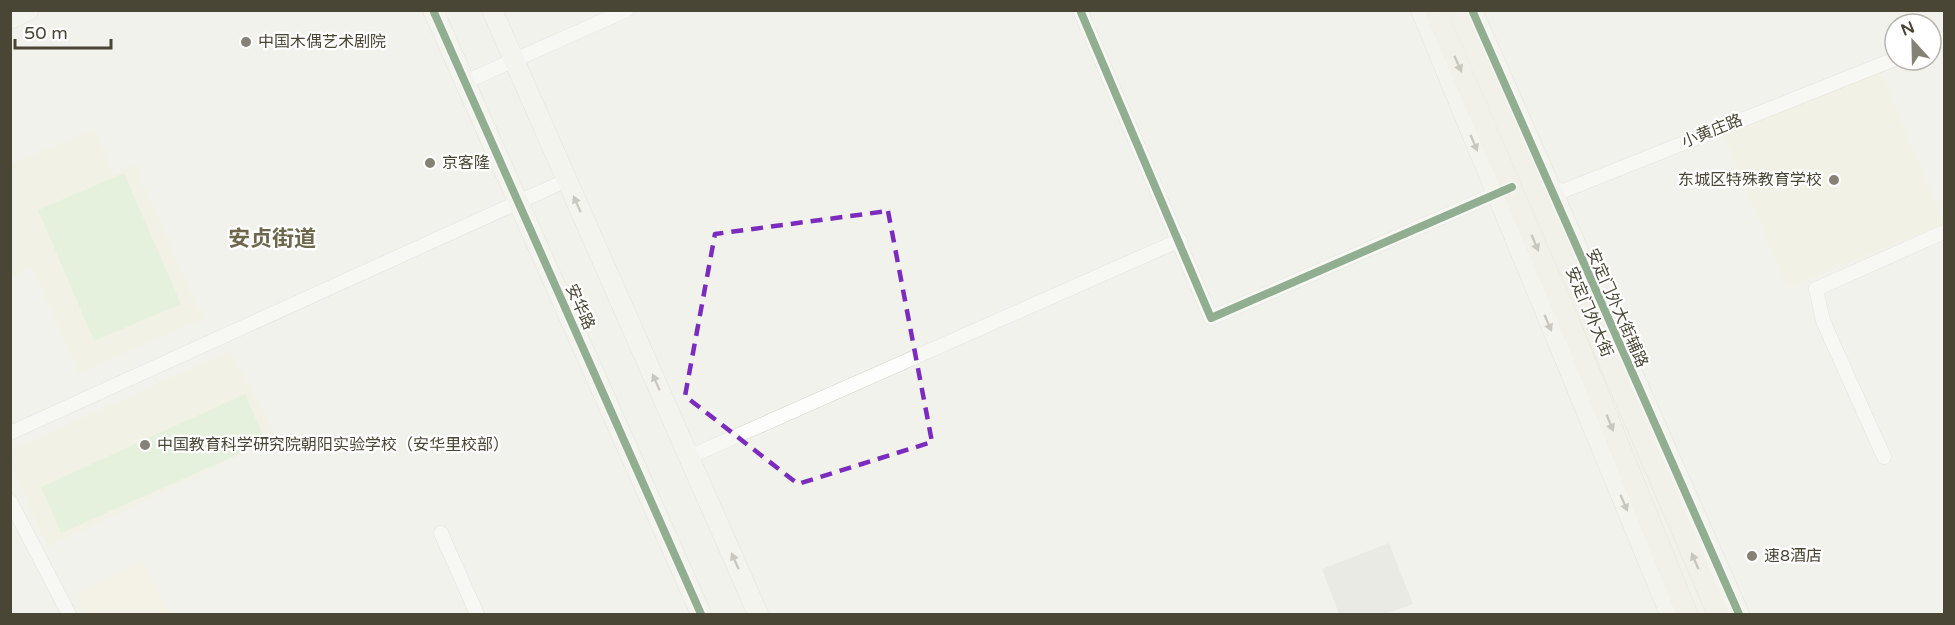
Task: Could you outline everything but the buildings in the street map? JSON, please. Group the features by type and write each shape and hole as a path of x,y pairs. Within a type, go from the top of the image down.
{"main road":[{"name":"安定门外大街","path":"1435,10 1521,186 1718,615"},
{"name":"安定门外大街","path":"1458,10 1521,186 1687,615"}],"street":[{"path":"10,19 29,10"},
{"name":"安华路","path":"433,10 701,615"},
{"path":"492,10 758,615"},
{"path":"465,82 627,10"},
{"path":"1080,10 1180,240 1211,318 1521,186"},
{"name":"安定门外大街辅路","path":"1420,10 1521,186 1739,615"},
{"name":"安定门外大街辅路","path":"1472,10 1521,186 1670,615"},
{"name":"小黄庄路","path":"1521,186 1563,191 1883,64"},
{"path":"10,433 567,180"},
{"path":"1884,457 1823,321 1816,290 1944,232"},
{"path":"689,457 1180,240"},
{"path":"10,501 69,615"},
{"path":"441,533 477,615"}],"highlighted area":[{"path":"888,211 932,442 798,484 685,396 715,234"}],"shaded area":[{"name":"东城区特殊教育学校","path":"1881,71 1944,224 1787,288 1724,135"},
{"path":"94,129 114,174 135,165 203,319 79,373 32,268 11,277 10,165"},
{"name":"中国教育科学研究院朝阳实验学校（安华里校部）","path":"230,351 278,438 47,547 11,464 10,451"},
{"path":"1389,543 1413,604 1384,614 1339,614 1322,569"},
{"path":"143,561 169,614 87,614 77,594"}],"green space":[{"path":"124,173 181,304 94,341 38,210"},
{"path":"245,394 266,442 61,533 41,487"}],"cycle path":[{"path":"433,10 701,614"},
{"path":"1080,10 1211,318 1512,187"},
{"path":"1472,10 1739,614"}],"place":[{"name":"中国木偶艺术剧院","path":"246,42"},
{"name":"京客隆","path":"430,163"},
{"name":"东城区特殊教育学校","path":"1834,180"},
{"name":"中国教育科学研究院朝阳实验学校（安华里校部）","path":"145,445"},
{"name":"速8酒店","path":"1752,556"}],"district":[{"name":"安贞街道","path":"272,239"}]}
